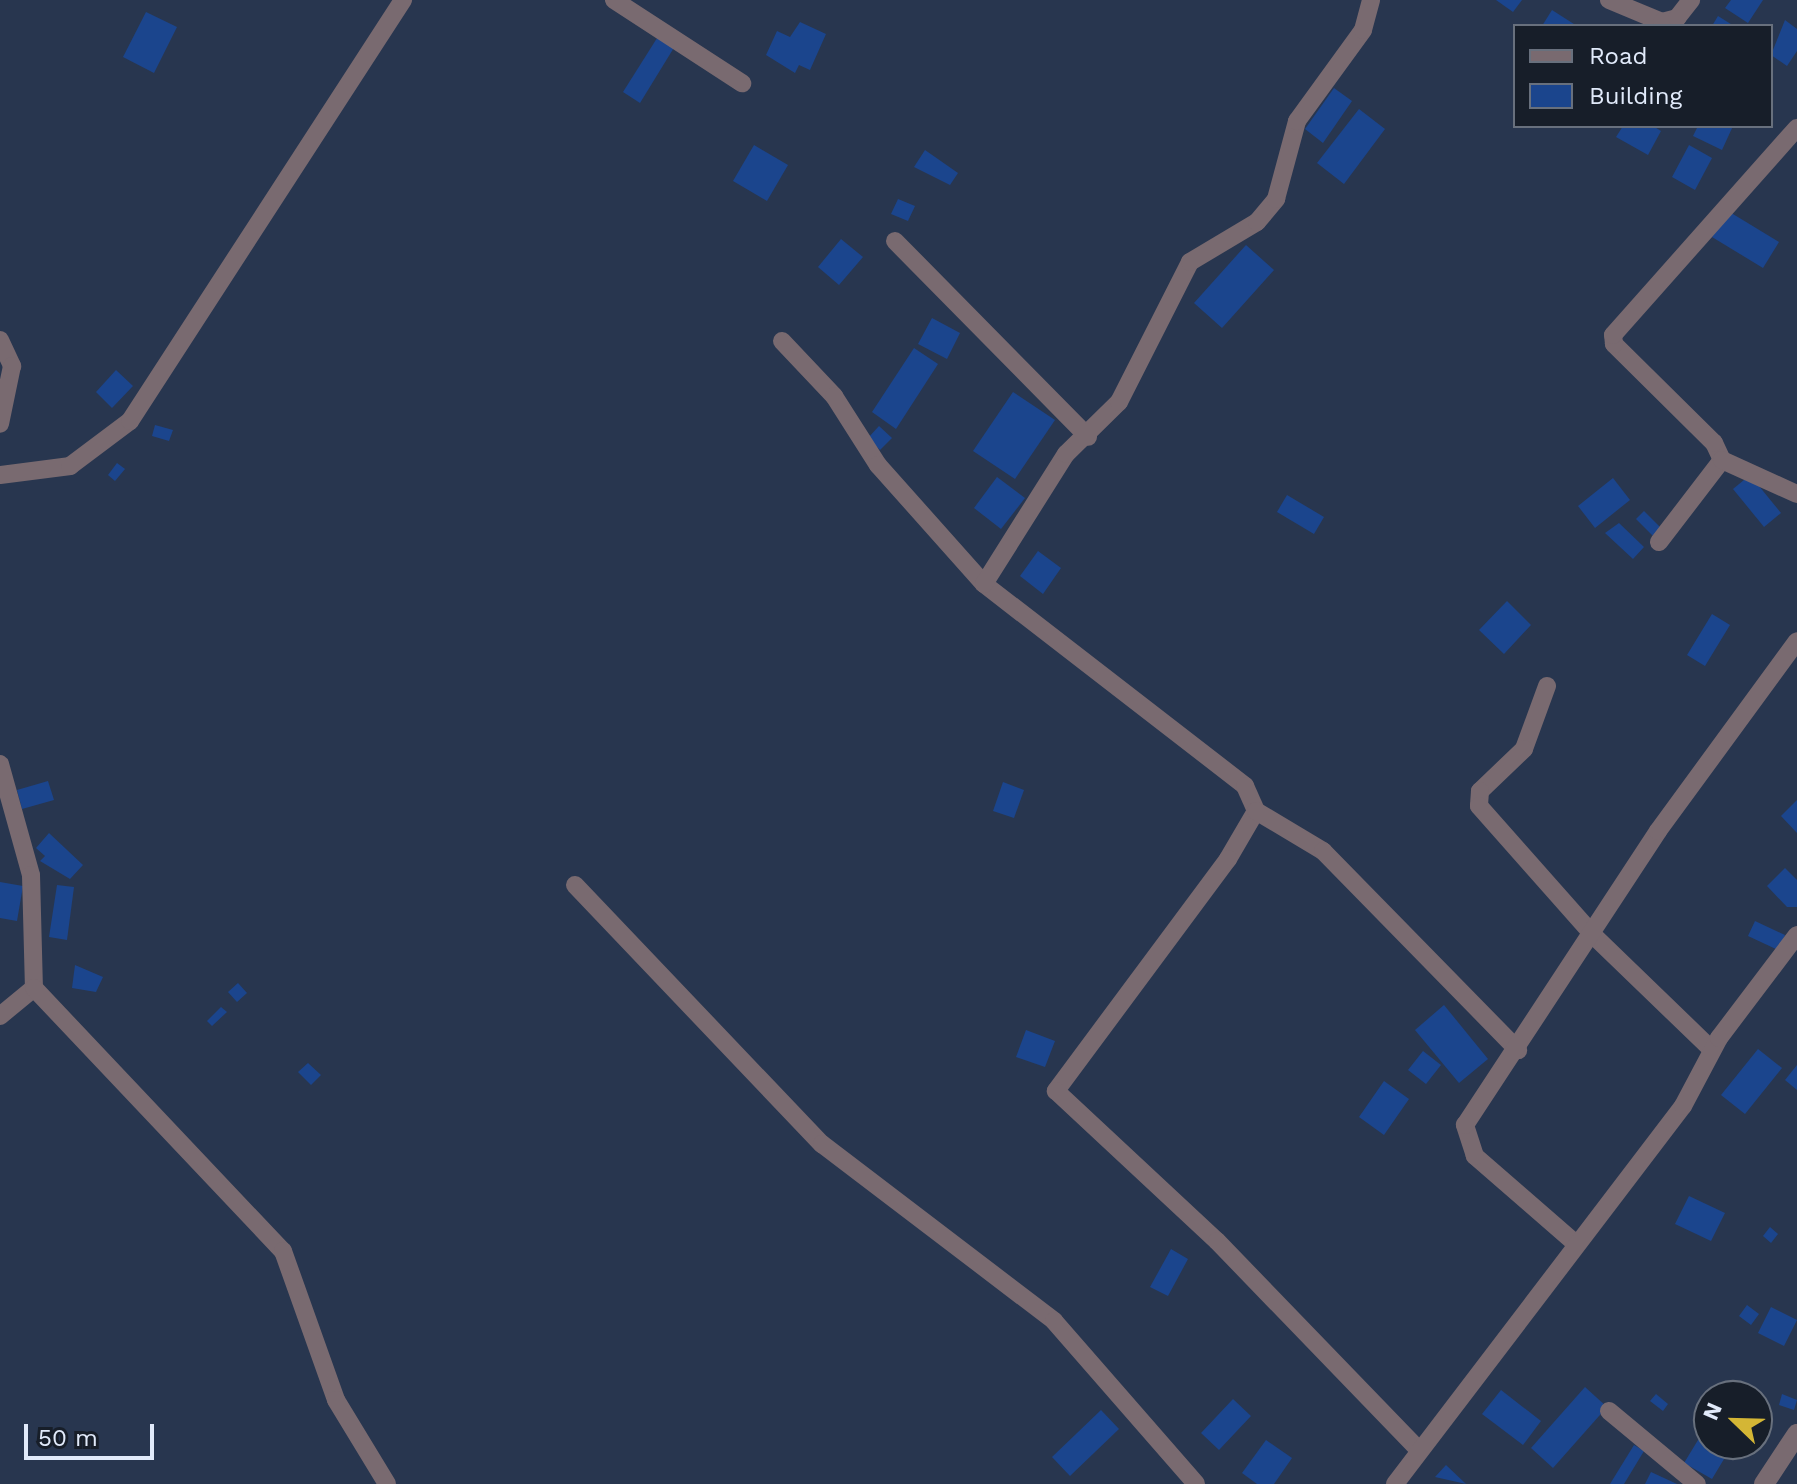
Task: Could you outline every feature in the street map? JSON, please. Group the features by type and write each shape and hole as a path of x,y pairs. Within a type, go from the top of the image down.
{"street":[{"path":"0,475 70,466 130,421 403,0"},
{"path":"614,0 742,83"},
{"path":"984,584 1044,484 1119,402 1190,262 1257,222 1276,199 1297,121 1363,30 1371,0"},
{"path":"1609,0 1662,22 1677,18 1691,0"},
{"path":"1797,128 1613,335 1614,344 1671,394 1722,460 1797,494"},
{"path":"895,241 1088,437"},
{"path":"0,340 12,366 0,424"},
{"path":"782,341 834,396 878,465 984,584 1245,786 1256,811 1323,851 1518,1050"},
{"path":"1659,542 1722,460"},
{"path":"1575,1243 1475,1156 1465,1125 1518,1050 1658,831 1797,641"},
{"path":"1547,686 1524,749 1480,791 1479,806 1593,935 1712,1050"},
{"path":"0,764 31,875 34,988 283,1251 336,1400 387,1484"},
{"path":"1256,811 1228,859 1056,1091 1217,1241 1419,1450"},
{"path":"575,885 822,1144 1054,1321 1196,1484"},
{"path":"1395,1484 1575,1243 1683,1106 1712,1050 1797,935"},
{"path":"0,1016 34,988"},
{"path":"1609,1411 1697,1484"},
{"path":"1764,1484 1797,1434"}],"building":[{"path":"1496,0 1522,0 1513,12"},
{"path":"1731,0 1763,0 1748,23 1725,8"},
{"path":"1552,10 1574,24 1543,24"},
{"path":"146,12 177,27 154,73 123,57"},
{"path":"1718,16 1731,24 1713,24"},
{"path":"1785,20 1797,29 1797,51 1787,66 1773,56"},
{"path":"800,22 826,34 810,70 799,65 795,73 766,55 777,31 790,37"},
{"path":"659,35 675,46 640,103 623,92"},
{"path":"1334,88 1352,101 1323,143 1305,129"},
{"path":"1359,109 1385,129 1344,184 1317,163"},
{"path":"1622,128 1656,128 1661,131 1648,155 1616,137"},
{"path":"1697,128 1732,128 1722,150 1693,136"},
{"path":"754,145 788,165 767,201 733,181"},
{"path":"1689,145 1712,158 1695,190 1672,177"},
{"path":"925,150 958,173 950,185 914,167"},
{"path":"898,199 915,206 908,221 891,214"},
{"path":"1728,211 1779,242 1763,268 1712,237"},
{"path":"841,239 863,257 839,285 818,267"},
{"path":"1246,245 1274,270 1222,328 1194,303"},
{"path":"932,318 960,333 947,359 918,344"},
{"path":"914,348 938,364 896,429 872,412"},
{"path":"116,370 133,386 112,408 96,392"},
{"path":"1013,392 1055,420 1015,479 973,451"},
{"path":"155,425 173,430 169,441 152,436"},
{"path":"879,426 892,438 880,450 868,438"},
{"path":"117,463 125,469 115,481 108,475"},
{"path":"1750,475 1781,513 1764,527 1733,489"},
{"path":"997,477 1025,498 1001,529 974,508"},
{"path":"1613,478 1630,500 1595,528 1578,506"},
{"path":"1287,495 1324,517 1314,534 1277,512"},
{"path":"1644,511 1662,529 1654,537 1636,519"},
{"path":"1619,523 1644,547 1633,559 1605,533"},
{"path":"1038,551 1061,568 1043,594 1020,576"},
{"path":"1507,601 1531,625 1504,654 1479,630"},
{"path":"1712,614 1730,625 1705,666 1687,655"},
{"path":"48,781 54,800 22,809 17,790"},
{"path":"1003,782 1024,790 1014,818 993,811"},
{"path":"1797,800 1797,833 1781,816"},
{"path":"49,833 83,865 70,879 40,861 45,856 36,848"},
{"path":"1785,868 1797,880 1797,907 1787,907 1767,886"},
{"path":"0,882 23,886 17,921 0,918"},
{"path":"57,885 74,887 67,940 49,937"},
{"path":"1755,921 1785,935 1778,950 1748,936"},
{"path":"75,965 103,977 96,992 72,988"},
{"path":"238,983 247,993 237,1002 228,992"},
{"path":"1444,1005 1488,1059 1459,1083 1415,1030"},
{"path":"221,1007 227,1012 212,1026 207,1021"},
{"path":"1026,1030 1055,1041 1045,1067 1016,1057"},
{"path":"1758,1049 1782,1068 1745,1114 1721,1095"},
{"path":"1423,1051 1441,1065 1426,1084 1408,1070"},
{"path":"308,1063 321,1075 311,1085 298,1072"},
{"path":"1797,1065 1797,1090 1785,1080"},
{"path":"1384,1081 1409,1099 1384,1135 1359,1117"},
{"path":"1689,1196 1725,1213 1711,1241 1675,1224"},
{"path":"1770,1227 1778,1234 1771,1243 1763,1236"},
{"path":"1171,1249 1188,1259 1168,1296 1150,1287"},
{"path":"1747,1305 1759,1314 1751,1325 1739,1316"},
{"path":"1771,1307 1797,1320 1784,1346 1758,1333"},
{"path":"1585,1387 1607,1407 1553,1468 1531,1448"},
{"path":"1501,1390 1541,1421 1523,1445 1482,1414"},
{"path":"1656,1394 1668,1404 1663,1411 1650,1401"},
{"path":"1782,1394 1797,1400 1794,1410 1779,1405"},
{"path":"1233,1399 1251,1416 1219,1450 1201,1433"},
{"path":"1101,1410 1119,1429 1070,1476 1052,1457"},
{"path":"1266,1440 1292,1458 1274,1484 1257,1484 1242,1473"},
{"path":"1634,1445 1644,1451 1624,1484 1610,1484"},
{"path":"1693,1448 1693,1460 1723,1460 1712,1479 1684,1463"},
{"path":"1446,1465 1466,1484 1435,1477"},
{"path":"1651,1472 1677,1484 1645,1484"}]}
